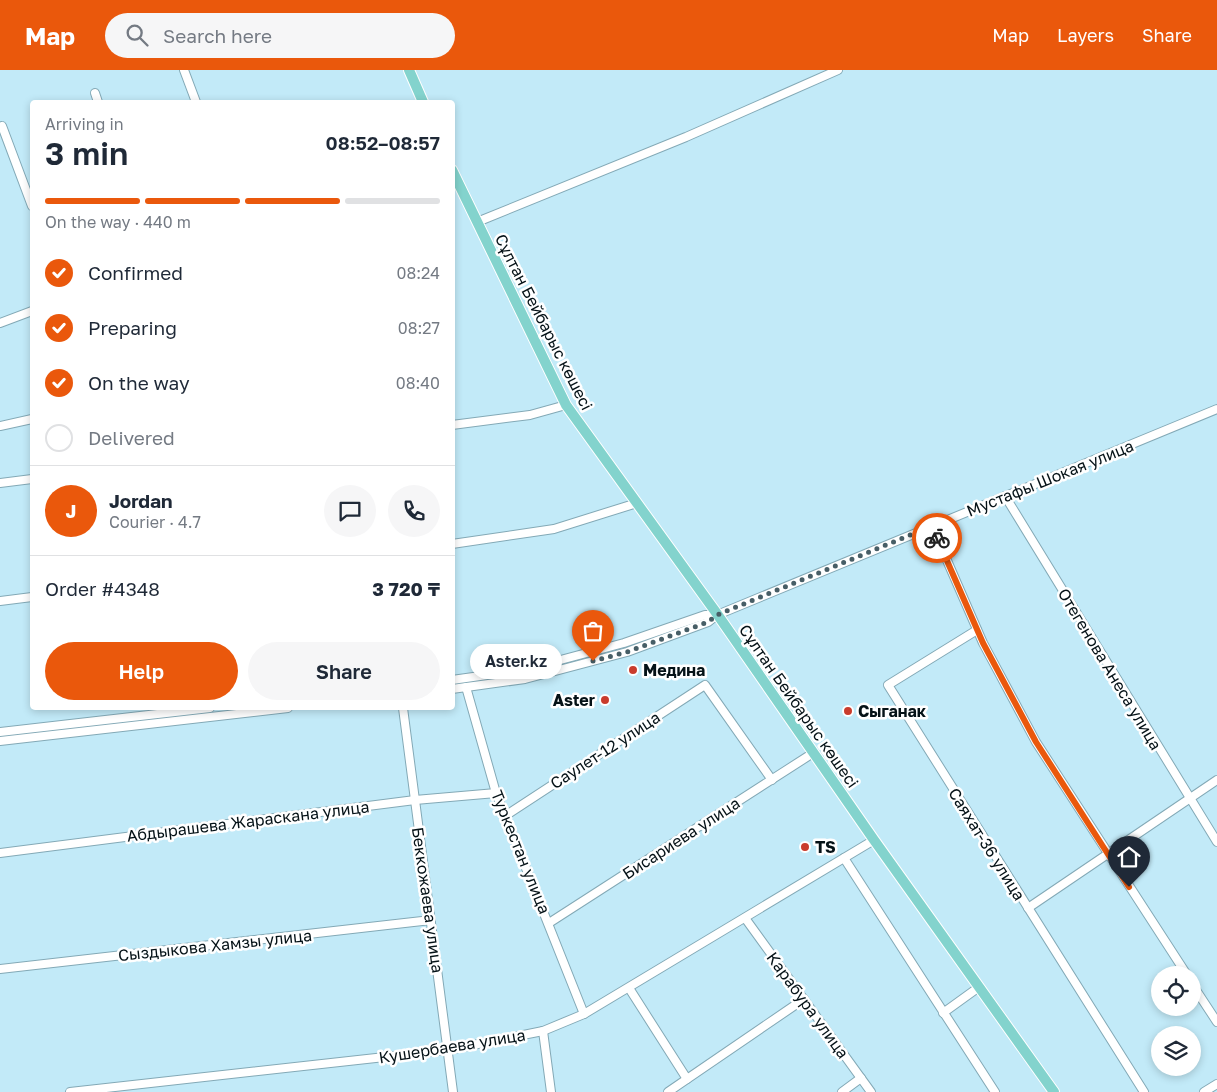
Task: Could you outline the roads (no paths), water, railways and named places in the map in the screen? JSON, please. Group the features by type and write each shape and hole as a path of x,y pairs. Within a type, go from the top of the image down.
{"main road":[{"path":"409,70 422,100"},
{"name":"Сұлтан Бейбарыс көшесі","path":"455,176 566,405 1054,1092"}],"street":[{"path":"184,70 195,100"},
{"path":"477,222 686,137 838,70"},
{"path":"95,93 97,100"},
{"path":"2,126 30,201"},
{"path":"0,323 30,312"},
{"path":"455,425 530,414 566,405"},
{"name":"Мустафы Шокая улица","path":"717,615 1217,409"},
{"path":"0,426 30,419"},
{"path":"0,483 30,480"},
{"name":"Отегенова Анеса улица","path":"1005,496 1217,842"},
{"path":"455,544 554,529 637,503"},
{"path":"932,526 977,630 1036,742 1107,855 1181,966"},
{"path":"0,601 30,596"},
{"path":"455,680 523,670 624,643 705,614 717,615"},
{"path":"455,688 525,679 627,652 708,622 717,615"},
{"name":"Саяхат-36 улица","path":"977,630 888,685 1144,1092"},
{"name":"Саулет-12 улица","path":"505,816 705,685 772,780"},
{"name":"Туркестан улица","path":"466,687 496,793 584,1014"},
{"path":"0,732 192,710"},
{"path":"0,741 271,710"},
{"name":"Беккожаева улица","path":"403,710 453,1092"},
{"name":"Бисариева улица","path":"549,923 813,753"},
{"path":"1028,908 1217,780"},
{"name":"Абдырашева Жараскана улица","path":"0,853 415,800 496,793"},
{"name":"Кушербаева улица","path":"70,1092 448,1050 544,1031 584,1014 629,988 874,840"},
{"path":"844,858 995,1092"},
{"name":"Карабура улица","path":"745,918 871,1092"},
{"name":"Сыздыкова Хамзы улица","path":"0,969 431,920"},
{"path":"943,1013 979,987"},
{"path":"629,988 687,1079"},
{"path":"1201,998 1217,1022"},
{"path":"668,1092 804,999"},
{"path":"544,1031 551,1092"},
{"path":"842,1092 861,1078"},
{"path":"1204,1092 1217,1084"}],"place":[{"name":"Aster.kz","path":"593,661"},
{"name":"Медина","path":"633,670"},
{"name":"Aster","path":"605,700"},
{"name":"Сыганак","path":"848,711"},
{"name":"TS","path":"805,847"}]}
